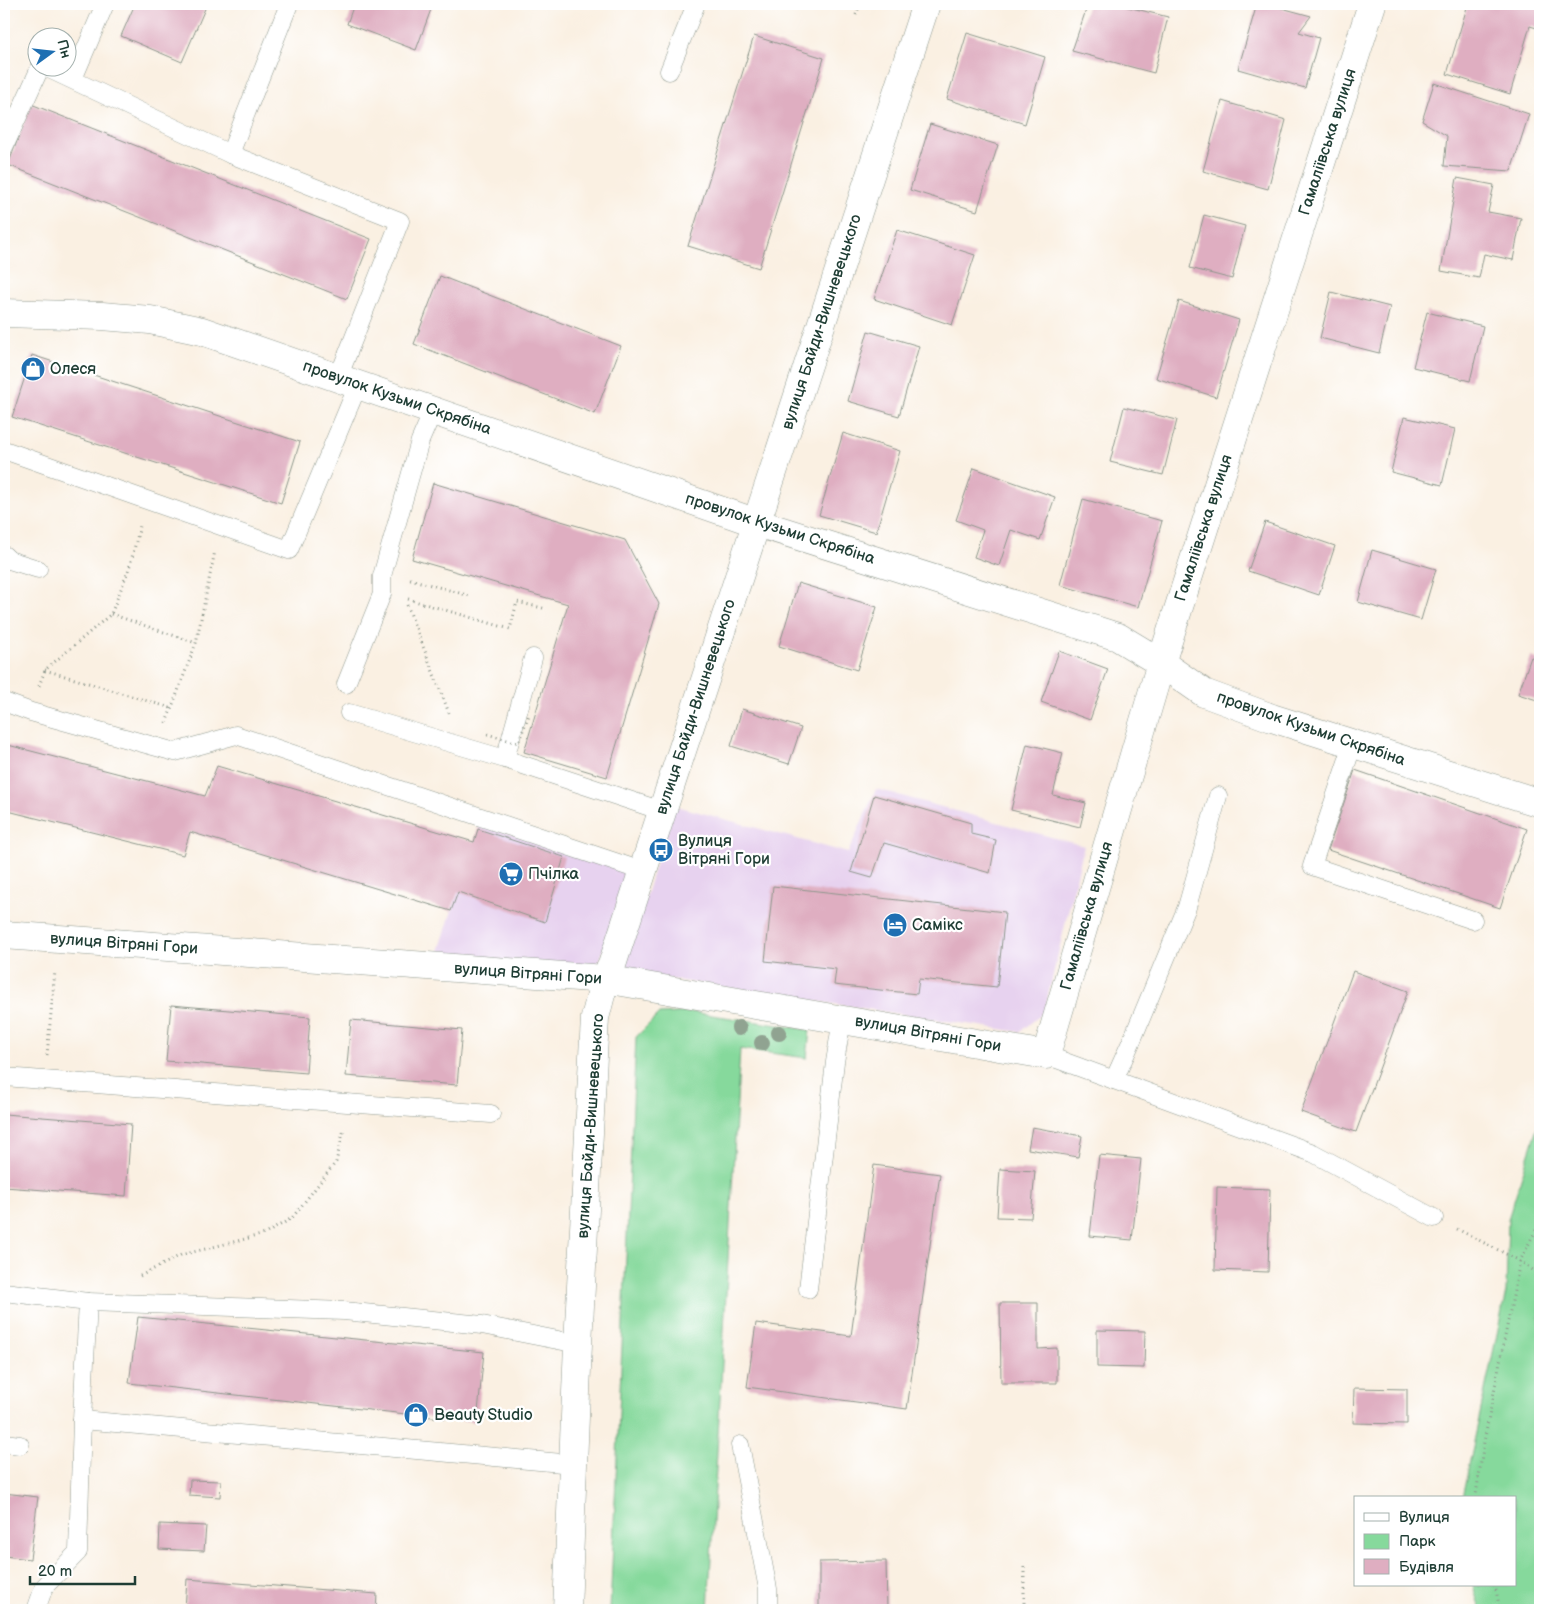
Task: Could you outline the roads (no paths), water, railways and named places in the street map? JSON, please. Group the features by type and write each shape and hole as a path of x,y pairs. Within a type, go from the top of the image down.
{"street":[{"name":"вулиця Байди-Вишневецького","path":"567,1610 578,1344 595,1018 605,979 612,965 926,4"},
{"name":"Гамаліївська вулиця","path":"1046,1055 1161,663 1372,4"},
{"name":"провулок Кузьми Скрябіна","path":"4,313 102,316 150,320 202,330 757,523 1118,637 1204,692 1272,718 1540,802"},
{"name":"вулиця Вітряні Гори","path":"4,935 605,979 1046,1055"}],"lane":[{"path":"73,80 105,4"},
{"path":"230,154 290,4"},
{"path":"669,71 696,4"},
{"path":"4,147 35,78"},
{"path":"4,450 289,550 348,381 400,221 230,154 69,78"},
{"path":"346,684 382,594 382,576 420,442 433,411"},
{"path":"4,555 9,560 38,569"},
{"path":"505,759 533,658"},
{"path":"4,702 31,712 175,752 236,734 642,871"},
{"path":"350,713 389,721 662,811"},
{"path":"1353,744 1312,866 1473,920"},
{"path":"1114,1080 1187,907 1218,796"},
{"path":"808,1289 835,1062 842,1019"},
{"path":"1046,1055 1312,1153 1434,1218"},
{"path":"4,1077 491,1114"},
{"path":"4,1292 88,1302 344,1311 482,1326 578,1344"},
{"path":"36,1610 44,1587 78,1552 88,1302"},
{"path":"82,1420 573,1464"},
{"path":"740,1445 768,1589 768,1610"}],"place":[{"name":"Олеся","path":"33,369"},
{"name":"Вулиця Вітряні Гори","path":"661,850"},
{"name":"Пчілка","path":"511,874"},
{"name":"Самікс","path":"895,925"},
{"name":"Beauty Studio","path":"416,1415"}]}
